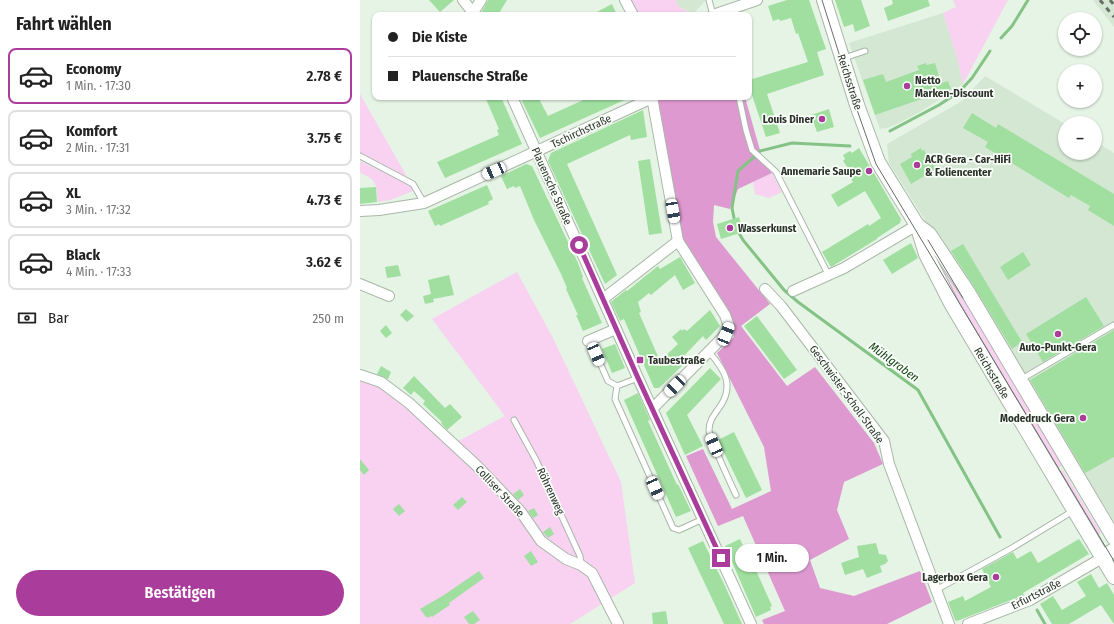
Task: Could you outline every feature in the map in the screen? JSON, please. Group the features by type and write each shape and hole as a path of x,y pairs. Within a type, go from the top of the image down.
{"main road":[{"name":"Reichsstraße","path":"824,0 878,162 917,225 926,254 952,306 1114,578"},
{"name":"Reichsstraße","path":"917,225 930,234 969,294 1114,538"},
{"path":"1102,558 1114,550"}],"street":[{"path":"464,0 473,12"},
{"path":"475,12 481,0"},
{"path":"625,0 631,12"},
{"path":"722,12 757,0"},
{"name":"Plauensche Straße","path":"513,100 638,378 751,624"},
{"name":"Tschirchstraße","path":"360,211 379,210 424,203 648,100"},
{"path":"652,100 678,241 725,316 729,326 726,334 653,408"},
{"path":"793,291 844,268 917,225"},
{"path":"603,298 678,241"},
{"path":"360,284 389,296"},
{"name":"Geschwister-Scholl-Straße","path":"765,289 781,306 884,441 889,464 949,624"},
{"path":"588,341 616,329"},
{"name":"Colliser Straße","path":"360,375 381,382 410,403 477,466 521,512 541,541 566,559 581,565 592,573 618,624"},
{"name":"Erfurtstraße","path":"968,624 1030,600 1102,558"}],"lane":[{"path":"709,0 712,12"},
{"path":"843,59 865,51"},
{"path":"740,100 752,150 776,172 828,274"},
{"path":"360,156 413,184 424,203"},
{"path":"1020,380 1114,325"},
{"path":"709,352 726,376 728,383 723,403 711,420 709,432 736,495"},
{"path":"596,354 608,381 617,386 638,378"},
{"path":"617,386 616,399 673,528 679,530 703,519"},
{"name":"Röhrenweg","path":"514,420 539,467 580,556 581,565"},
{"path":"936,590 1012,548 1073,510"}],"shaded area":[{"path":"631,0 676,0 678,6 688,12 637,12"},
{"path":"676,0 706,0 695,12 689,12 678,6"},
{"path":"953,0 1008,0 963,84 958,61 943,13 956,7"},
{"path":"1093,0 1114,0 1114,27"},
{"path":"943,13 958,61 963,84 920,112 899,123 884,129 880,129 849,43"},
{"path":"985,76 1058,120 1058,160 1102,160 1102,145 1114,153 1114,521 889,163 887,144 962,101"},
{"path":"360,94 407,177 360,153"},
{"path":"657,100 746,100 763,161 772,173 738,189 730,209 714,205 713,222 716,237 770,304 741,326 787,386 815,367 874,443 883,464 844,482 837,510 849,539 810,560 820,588 854,596 920,571 932,602 887,624 764,624 762,620 785,611 743,516 718,526 686,456 703,449 732,509 771,491 764,447 717,353 734,337 732,323 683,239"},
{"path":"360,161 411,186 413,191 390,200 378,202 375,184 370,178 360,173"},
{"path":"772,173 782,192 769,198 755,194 753,182"},
{"path":"926,234 1066,463 1053,471 954,307"},
{"path":"517,272 553,338 621,482 635,583 570,624 360,624 360,376 380,383 449,446 505,416 432,319"},
{"path":"1063,470 1101,533 1096,536 1055,474"}],"building":[{"path":"429,0 454,0 440,12"},
{"path":"488,0 507,0 500,12 482,11"},
{"path":"787,0 809,0 826,49 817,52 824,75 767,94 780,133 766,137 752,95 752,79 808,62 791,18 773,21 768,6"},
{"path":"835,0 861,0 870,26 855,32 853,24 844,27"},
{"path":"892,0 928,0 930,6 888,21 884,8 893,4"},
{"path":"612,4 616,12 597,12"},
{"name":"Netto Marken-Discount","path":"926,63 927,65 935,63 941,83 948,81 951,89 875,115 863,80 883,74 886,82 919,70 917,66"},
{"path":"486,100 502,100 522,144 445,178 437,162 499,135 497,130 499,129"},
{"path":"521,100 540,100 548,116 583,100 624,100 540,138"},
{"name":"Louis Diner","path":"829,109 834,127 817,132 811,115"},
{"path":"643,110 647,137 631,140 630,135 567,164 617,275 605,284 548,161 551,153"},
{"path":"972,113 996,128 998,124 1114,194 1114,226 1088,210 1090,206 1071,195 1069,198 985,147 988,142 963,128"},
{"path":"859,148 901,219 900,223 877,239 831,267 822,252 868,224 869,226 881,218 865,191 838,207 831,195 853,182 846,170 848,168 843,161 845,159 843,155 850,151 852,153"},
{"path":"921,148 922,151 924,150 936,169 911,184 900,164 912,157 911,154"},
{"path":"650,159 662,233 649,235 638,161"},
{"path":"526,164 532,166 578,263 583,277 582,278 602,323 583,331 561,274 534,220 520,186 515,188 514,186 507,189 501,176"},
{"path":"487,185 493,199 488,202 489,204 440,226 439,224 435,226 428,211"},
{"path":"376,187 377,202 360,204 360,188"},
{"name":"Wasserkunst","path":"739,217 743,232 721,239 717,224"},
{"path":"911,243 918,258 892,274 883,260"},
{"path":"963,244 1022,342 1012,349 951,251"},
{"path":"1023,252 1031,265 1008,280 1000,267"},
{"path":"680,257 695,283 683,290 675,275 651,295 649,293 638,302 641,312 639,313 660,361 678,344 672,337 681,329 682,331 684,329 687,331 710,310 720,326 706,340 703,336 681,359 685,363 659,388 654,388 624,319 620,321 611,302 658,266 660,269"},
{"path":"398,265 401,276 387,278 385,267"},
{"path":"449,275 454,295 433,299 434,302 425,304 423,296 431,294 428,280"},
{"path":"1086,297 1104,326 1043,362 1026,334"},
{"path":"406,309 414,316 407,322 400,315"},
{"path":"757,316 797,370 784,379 744,326"},
{"path":"386,325 392,333 386,338 380,331"},
{"name":"Modedruck Gera","path":"1114,330 1114,457 1085,473 1030,380"},
{"path":"615,344 625,368 612,373 602,349"},
{"path":"381,366 391,372 388,379 377,374"},
{"path":"710,368 721,379 687,415 703,446 685,455 666,413"},
{"path":"414,376 445,408 450,404 462,417 447,430 441,423 442,422 423,404 425,401 414,391 411,395 403,388"},
{"path":"638,393 650,420 648,421 677,485 678,484 691,511 676,517 624,400"},
{"path":"734,432 762,490 746,498 718,440"},
{"path":"360,459 369,470 364,475 360,470"},
{"path":"520,489 524,495 518,500 513,494"},
{"path":"462,497 467,502 458,510 453,505"},
{"path":"399,504 405,511 399,516 393,509"},
{"path":"534,508 538,515 533,518 528,511"},
{"path":"550,527 554,534 548,538 543,532"},
{"path":"740,539 750,557 754,555 759,564 754,566 772,606 770,607 771,610 756,617 725,546"},
{"path":"1079,539 1089,554 1023,593 1024,595 957,621 955,620 948,602 963,596 965,601 991,587 982,569 1013,552 1017,559 1031,551 1038,563"},
{"path":"703,541 742,624 724,624 688,548"},
{"path":"876,543 879,554 886,555 888,561 880,566 882,572 867,578 863,569 845,575 841,563 859,557 857,546"},
{"path":"531,551 538,562 531,566 524,556"},
{"path":"479,571 484,578 449,603 450,605 432,617 426,617 420,609 444,595"},
{"path":"1091,574 1099,588 1107,583 1114,595 1114,624 1101,605 1069,624 1052,624 1040,604 1053,596 1062,610 1086,596 1077,582"},
{"path":"473,611 480,620 474,624 469,624 464,617"},
{"path":"666,611 668,624 653,624 652,613"}],"waterway":[{"name":"Mühlgraben","path":"1001,38 1012,26 1028,0"},
{"name":"Mühlgraben","path":"890,131 939,105 959,92 972,78 990,51"},
{"name":"Mühlgraben","path":"760,151 792,143 850,146"},
{"name":"Mühlgraben","path":"734,218 732,208 738,171 754,157"},
{"name":"Mühlgraben","path":"739,233 784,290 798,302 918,390 1000,537"},
{"name":"Mühlgraben","path":"1037,610 1045,624"}],"tram line":[{"path":"822,0 876,164 1114,561"},
{"path":"928,240 963,298"}],"railway":[{"path":"1100,0 1114,17"},
{"path":"1110,0 1114,5"}],"place":[{"name":"Netto Marken-Discount","path":"907,86"},
{"name":"Louis Diner","path":"822,119"},
{"name":"ACR Gera - Car-HiFi & Foliencenter","path":"917,165"},
{"name":"Annemarie Saupe","path":"869,171"},
{"name":"Wasserkunst","path":"730,228"},
{"name":"Auto-Punkt-Gera","path":"1058,334"},
{"name":"Taubestraße","path":"640,360"},
{"name":"Modedruck Gera","path":"1083,418"},
{"name":"Lagerbox Gera","path":"996,577"}],"route":[{"path":"579,245 638,378 721,558"}]}
